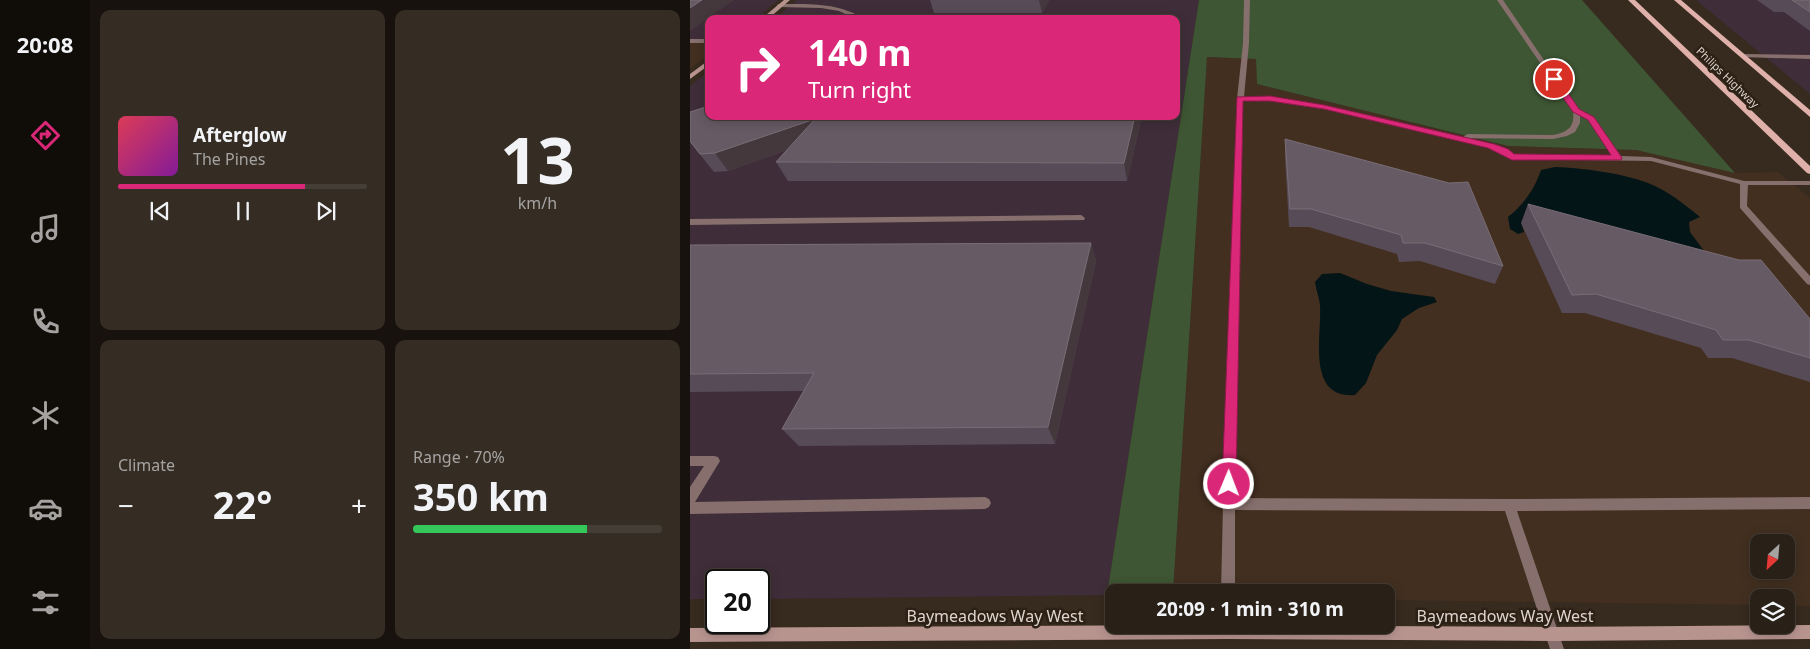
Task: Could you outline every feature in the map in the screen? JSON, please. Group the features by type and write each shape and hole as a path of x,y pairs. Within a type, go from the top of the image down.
{"main road":[{"name":"Philips Highway","path":"1631,0 1810,171"},
{"name":"Philips Highway","path":"1677,0 1810,114"}],"street":[{"path":"769,15 787,0"},
{"path":"690,77 705,65"},
{"name":"Baymeadows Way West","path":"690,635 1105,630"},
{"name":"Baymeadows Way West","path":"1395,632 1552,634 1810,632"}],"lane":[{"path":"1228,584 1240,99 1246,43 1247,0"},
{"path":"1447,136 1553,138 1566,135 1574,129 1578,122 1576,111 1500,0"},
{"path":"780,6 836,8 846,10 854,15"},
{"path":"690,41 705,41"},
{"path":"1743,56 1810,57"},
{"path":"1240,99 1270,99 1299,102 1491,146 1505,151 1512,157 1651,159 1744,183 1810,183"},
{"path":"1576,111 1591,118 1618,158"},
{"path":"1744,183 1743,206 1810,282"},
{"path":"690,222 1081,218"},
{"path":"690,461 714,461 690,498"},
{"path":"690,508 984,503"},
{"path":"1229,504 1810,503"},
{"path":"1509,505 1556,649"}],"shaded area":[{"path":"690,0 779,0 760,15 705,15 705,39 690,39"},
{"path":"797,0 1199,0 1109,584 1105,584 1105,595 770,599 770,569 705,569 705,599 690,599 690,86 705,74 705,120 1180,120 1180,15 779,15"},
{"path":"1696,0 1810,0 1810,94"},
{"path":"690,39 705,39 705,57 690,69"},
{"path":"1207,57 1256,59 1257,84 1508,146 1636,150 1735,173 1778,172 1810,198 1810,606 1795,606 1795,589 1750,589 1750,605 1395,600 1395,584 1174,584"},
{"path":"1555,167 1626,176 1648,183 1669,193 1700,217 1689,222 1690,232 1724,278 1521,222 1524,232 1518,234 1510,229 1508,217 1528,196 1541,170"},
{"path":"1340,273 1391,291 1434,297 1437,302 1419,308 1402,319 1397,330 1377,355 1366,383 1355,395 1340,394 1329,387 1323,376 1320,363 1320,305 1315,282 1322,274"}],"green space":[{"path":"1199,0 1582,0 1735,173 1636,150 1508,146 1257,84 1256,59 1207,57 1174,584 1109,584"}],"building":[{"path":"690,0 702,0 690,8"},
{"path":"1792,0 1810,0 1810,12"},
{"path":"705,107 705,120 812,120 715,153 700,154 690,141 690,112"},
{"path":"814,120 1134,120 1124,163 776,162"},
{"path":"1285,139 1449,183 1468,182 1503,266 1425,243 1403,243 1401,235 1311,209 1290,209"},
{"path":"1528,204 1739,260 1761,260 1810,319 1810,358 1749,340 1723,340 1716,330 1596,294 1572,295"},
{"path":"1091,243 1048,427 782,429 814,373 690,374 690,245"}],"route":[{"path":"1229,484 1240,99 1270,99 1324,107 1491,146 1505,151 1512,157 1618,158 1591,118 1576,111 1554,79"}]}
